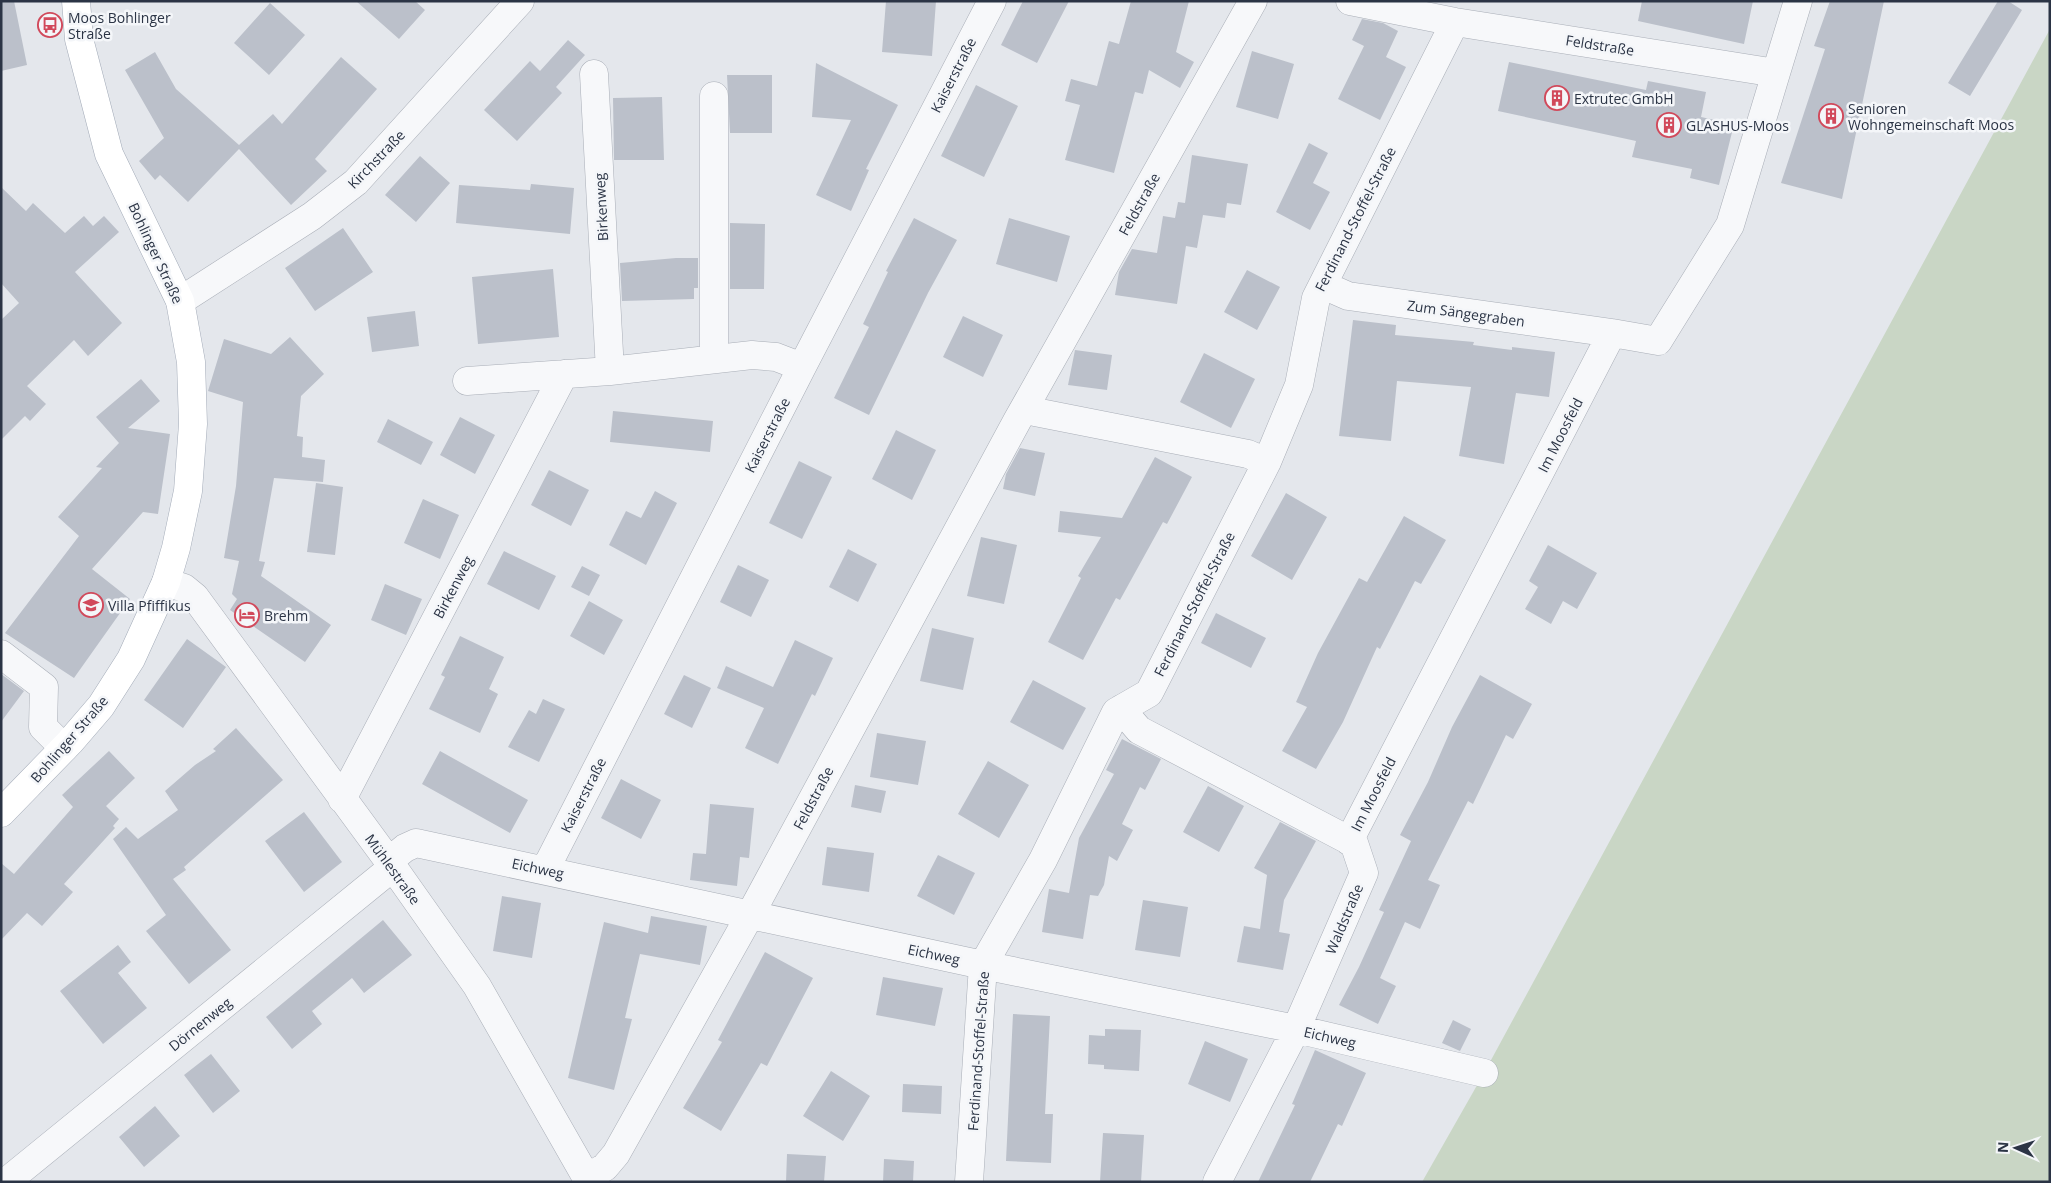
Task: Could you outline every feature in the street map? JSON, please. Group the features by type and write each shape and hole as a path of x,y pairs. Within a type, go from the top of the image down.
{"main road":[{"name":"Bohlinger Straße","path":"1,814 101,706 131,659 166,582 183,520 193,424 191,362 180,301 108,154 79,39 76,1"}],"street":[{"name":"Kirchstraße","path":"180,301 312,216 356,182 520,1"},
{"name":"Kaiserstraße","path":"545,870 802,367 992,1"},
{"name":"Feldstraße","path":"588,1180 605,1167 616,1154 750,915 1025,407 1253,1"},
{"name":"Feldstraße","path":"1350,1 1455,22 1776,73"},
{"path":"1612,333 1658,341 1730,225 1798,1"},
{"name":"Ferdinand-Stoffel-Straße","path":"969,1182 983,965 1043,860 1116,712 1149,693 1267,462 1300,385 1316,298 1455,22"},
{"name":"Birkenweg","path":"594,74 610,371"},
{"path":"714,96 714,358"},
{"name":"Zum Sängegraben","path":"1323,285 1348,296 1612,333"},
{"name":"Im Moosfeld","path":"1349,840 1612,333"},
{"path":"467,381 610,371 752,355 768,356 802,367"},
{"name":"Birkenweg","path":"342,799 564,374"},
{"path":"1025,407 1035,412 1248,454 1267,462"},
{"name":"Mühlestraße","path":"166,582 184,588 195,597 391,864 476,986 588,1180"},
{"path":"1,654 44,688 43,727 64,748"},
{"path":"1120,709 1139,730 1349,840"},
{"name":"Waldstraße","path":"1217,1182 1296,1029 1364,873 1354,843 1349,840"},
{"name":"Eichweg","path":"391,864 405,848 416,843 983,965 1296,1029 1484,1073"},
{"name":"Dörnenweg","path":"6,1182 391,864"}],"green space":[{"path":"2050,29 2050,1182 1422,1182 1484,1073"}],"building":[{"path":"1,1 14,1 27,65 1,71"},
{"path":"356,1 415,1 425,10 399,39"},
{"path":"886,1 936,1 932,56 882,52"},
{"path":"1023,1 1069,1 1037,63 1001,45"},
{"path":"1131,1 1189,1 1176,52 1194,62 1180,88 1149,70 1143,94 1135,92 1114,173 1065,160 1080,105 1065,101 1071,79 1097,86 1109,41 1119,44"},
{"path":"1642,1 1753,1 1744,44 1638,21"},
{"name":"Senioren Wohngemeinschaft Moos","path":"1830,1 1884,1 1842,199 1781,183 1825,49 1814,46"},
{"path":"1998,1 2008,1 2022,10 1970,96 1948,83"},
{"path":"270,3 305,35 269,75 234,43"},
{"path":"1362,19 1383,23 1398,31 1386,57 1406,67 1380,120 1338,99 1364,46 1352,40"},
{"path":"568,40 585,55 556,87 562,93 517,141 484,110 530,61 540,71"},
{"path":"1252,51 1294,64 1278,119 1236,107"},
{"path":"155,52 176,89 239,145 273,114 282,124 341,57 377,89 315,159 327,171 291,205 239,149 188,202 160,175 155,180 139,161 164,138 125,70"},
{"path":"1509,62 1646,90 1648,81 1706,92 1701,117 1734,124 1719,185 1690,178 1692,169 1632,157 1636,141 1498,111"},
{"path":"816,63 898,105 866,169 869,170 851,211 816,195 851,120 812,117"},
{"path":"727,75 772,75 772,133 730,133"},
{"path":"976,85 1018,106 984,177 941,156"},
{"path":"662,97 664,160 614,160 613,98"},
{"path":"1309,143 1328,153 1313,183 1330,192 1310,230 1276,212"},
{"path":"1192,155 1248,164 1241,205 1227,203 1225,218 1203,215 1197,248 1186,246 1177,304 1115,295 1119,272 1132,249 1157,253 1163,216 1175,218 1178,202 1185,203"},
{"path":"420,156 450,183 416,222 385,195"},
{"path":"531,184 574,188 570,234 456,223 459,185 530,190"},
{"path":"1,187 26,211 33,203 65,233 84,216 93,226 104,216 119,232 75,272 122,323 88,356 74,340 27,386 46,404 30,421 25,416 1,440 1,320 19,303 1,283"},
{"path":"914,218 957,240 928,293 869,415 834,398 869,327 863,324 888,272 886,271"},
{"path":"1009,218 1070,236 1057,282 996,264"},
{"path":"730,223 765,224 764,289 730,289"},
{"path":"343,228 373,272 315,311 285,268"},
{"path":"698,258 698,288 694,288 694,299 622,301 620,263"},
{"path":"553,269 559,337 478,344 472,277"},
{"path":"1247,270 1280,287 1257,330 1224,312"},
{"path":"415,311 419,346 372,352 367,317"},
{"path":"963,316 1003,335 983,377 943,357"},
{"path":"1353,320 1396,325 1395,335 1474,342 1473,345 1512,350 1512,347 1555,352 1549,397 1516,393 1504,464 1459,456 1471,387 1397,381 1391,441 1339,436"},
{"path":"290,337 324,374 301,396 297,436 303,437 302,457 325,460 323,482 274,478 259,561 265,562 261,576 331,625 305,662 230,610 237,599 232,594 239,561 224,558 236,486 243,402 208,391 224,339 271,354"},
{"path":"1075,350 1112,355 1107,390 1068,385"},
{"path":"1204,353 1255,379 1231,428 1180,402"},
{"path":"141,379 160,401 128,428 170,434 158,514 143,512 92,569 130,599 74,678 5,633 79,536 58,517 102,468 96,467 119,443 96,417"},
{"path":"613,411 713,421 710,452 610,442"},
{"path":"460,417 495,435 475,474 440,455"},
{"path":"388,419 433,442 421,465 377,442"},
{"path":"896,430 936,450 912,500 872,479"},
{"path":"1020,448 1045,453 1035,496 1003,489 1006,474"},
{"path":"1155,457 1192,477 1167,524 1163,522 1120,600 1116,598 1083,660 1048,642 1081,578 1078,576 1101,537 1058,532 1060,511 1122,518"},
{"path":"799,461 832,477 802,539 769,523"},
{"path":"549,470 589,490 571,526 531,505"},
{"path":"316,483 343,487 335,555 307,552"},
{"path":"655,491 677,503 646,565 609,545 626,511 641,518"},
{"path":"1286,493 1327,517 1292,580 1251,556"},
{"path":"423,499 459,515 440,559 404,543"},
{"path":"1404,516 1446,540 1421,584 1415,581 1380,649 1377,647 1343,722 1316,769 1282,751 1307,707 1296,702 1318,653 1359,578 1367,582"},
{"path":"981,537 1017,545 1004,604 967,596"},
{"path":"1548,545 1597,573 1577,609 1563,601 1551,624 1525,609 1538,587 1529,581"},
{"path":"848,549 877,564 858,602 829,587"},
{"path":"504,551 556,576 539,610 487,584"},
{"path":"738,565 769,580 751,617 720,602"},
{"path":"582,566 600,575 589,596 571,587"},
{"path":"385,584 422,599 406,635 371,620"},
{"path":"589,601 623,620 604,655 570,636"},
{"path":"1216,613 1266,638 1251,668 1201,643"},
{"path":"932,628 974,638 963,690 920,681"},
{"path":"460,636 504,657 489,689 498,694 480,733 429,709 445,677 441,675"},
{"path":"187,639 226,667 183,728 144,700"},
{"path":"795,640 833,658 815,696 812,694 778,764 745,748 764,708 717,688 726,666 773,687"},
{"path":"1,674 24,691 1,722"},
{"path":"684,675 711,688 692,728 664,714"},
{"path":"1480,675 1532,704 1513,739 1506,735 1473,804 1468,801 1428,880 1440,885 1420,929 1405,922 1380,978 1396,986 1378,1024 1339,1005 1384,912 1379,910 1411,841 1400,835 1428,782 1452,727"},
{"path":"1033,680 1086,708 1063,750 1010,722"},
{"path":"543,699 565,709 539,762 508,747 529,710 536,714"},
{"path":"236,728 283,780 184,867 186,870 173,879 231,950 189,984 146,931 166,915 113,839 126,827 138,839 178,810 165,791 195,765 216,751 213,749"},
{"path":"877,733 926,741 918,785 870,777"},
{"path":"1122,739 1161,759 1145,790 1140,787 1122,824 1133,830 1117,861 1109,856 1104,885 1098,896 1090,895 1083,939 1042,932 1049,889 1069,893 1079,838 1114,774 1106,770"},
{"path":"109,751 135,778 106,806 119,819 113,826 115,828 64,884 73,892 42,926 27,913 1,940 1,863 14,874 73,807 62,795"},
{"path":"440,751 528,800 510,833 422,784"},
{"path":"988,761 1029,785 999,838 958,814"},
{"path":"621,779 661,800 641,839 601,818"},
{"path":"855,785 886,791 881,813 851,807"},
{"path":"1208,786 1244,806 1219,852 1183,832"},
{"path":"710,804 754,808 749,858 740,857 737,886 690,880 693,853 706,854"},
{"path":"304,812 342,862 304,892 265,841"},
{"path":"1280,822 1316,841 1284,900 1279,932 1290,934 1283,970 1237,962 1244,926 1260,929 1267,875 1254,868"},
{"path":"827,847 874,853 869,892 822,885"},
{"path":"938,855 975,873 954,915 917,896"},
{"path":"502,896 541,903 532,958 493,951"},
{"path":"1143,900 1188,907 1180,957 1135,950"},
{"path":"651,916 707,926 700,965 640,954 625,1018 632,1019 614,1090 568,1078 604,922 648,933"},
{"path":"383,920 412,955 364,993 352,978 312,1011 322,1024 292,1049 266,1017"},
{"path":"118,945 131,962 118,973 147,1008 103,1044 60,991"},
{"path":"765,952 813,978 767,1066 761,1063 721,1131 683,1108 722,1042 718,1040"},
{"path":"883,977 943,988 935,1026 876,1015"},
{"path":"1013,1014 1050,1016 1045,1114 1053,1114 1051,1163 1006,1161"},
{"path":"1453,1020 1471,1029 1460,1051 1442,1043"},
{"path":"1105,1029 1141,1030 1139,1071 1104,1069 1104,1065 1088,1064 1089,1035 1105,1036"},
{"path":"1205,1041 1248,1059 1230,1102 1188,1084"},
{"path":"1315,1050 1366,1073 1342,1126 1338,1124 1310,1182 1258,1182 1295,1105 1292,1104"},
{"path":"211,1054 240,1091 213,1113 184,1075"},
{"path":"831,1071 870,1096 843,1141 803,1116"},
{"path":"903,1084 942,1086 941,1114 902,1112"},
{"path":"155,1106 180,1136 144,1167 119,1137"},
{"path":"1103,1133 1144,1135 1141,1182 1100,1182"},
{"path":"787,1154 826,1156 824,1182 786,1182"},
{"path":"884,1159 914,1161 913,1182 883,1182"}],"place":[{"name":"Moos Bohlinger Straße","path":"50,25"},
{"name":"Extrutec GmbH","path":"1557,98"},
{"name":"Senioren Wohngemeinschaft Moos","path":"1831,116"},
{"name":"GLASHUS-Moos","path":"1669,125"},
{"name":"Villa Pfiffikus","path":"91,605"},
{"name":"Brehm","path":"247,615"}]}
